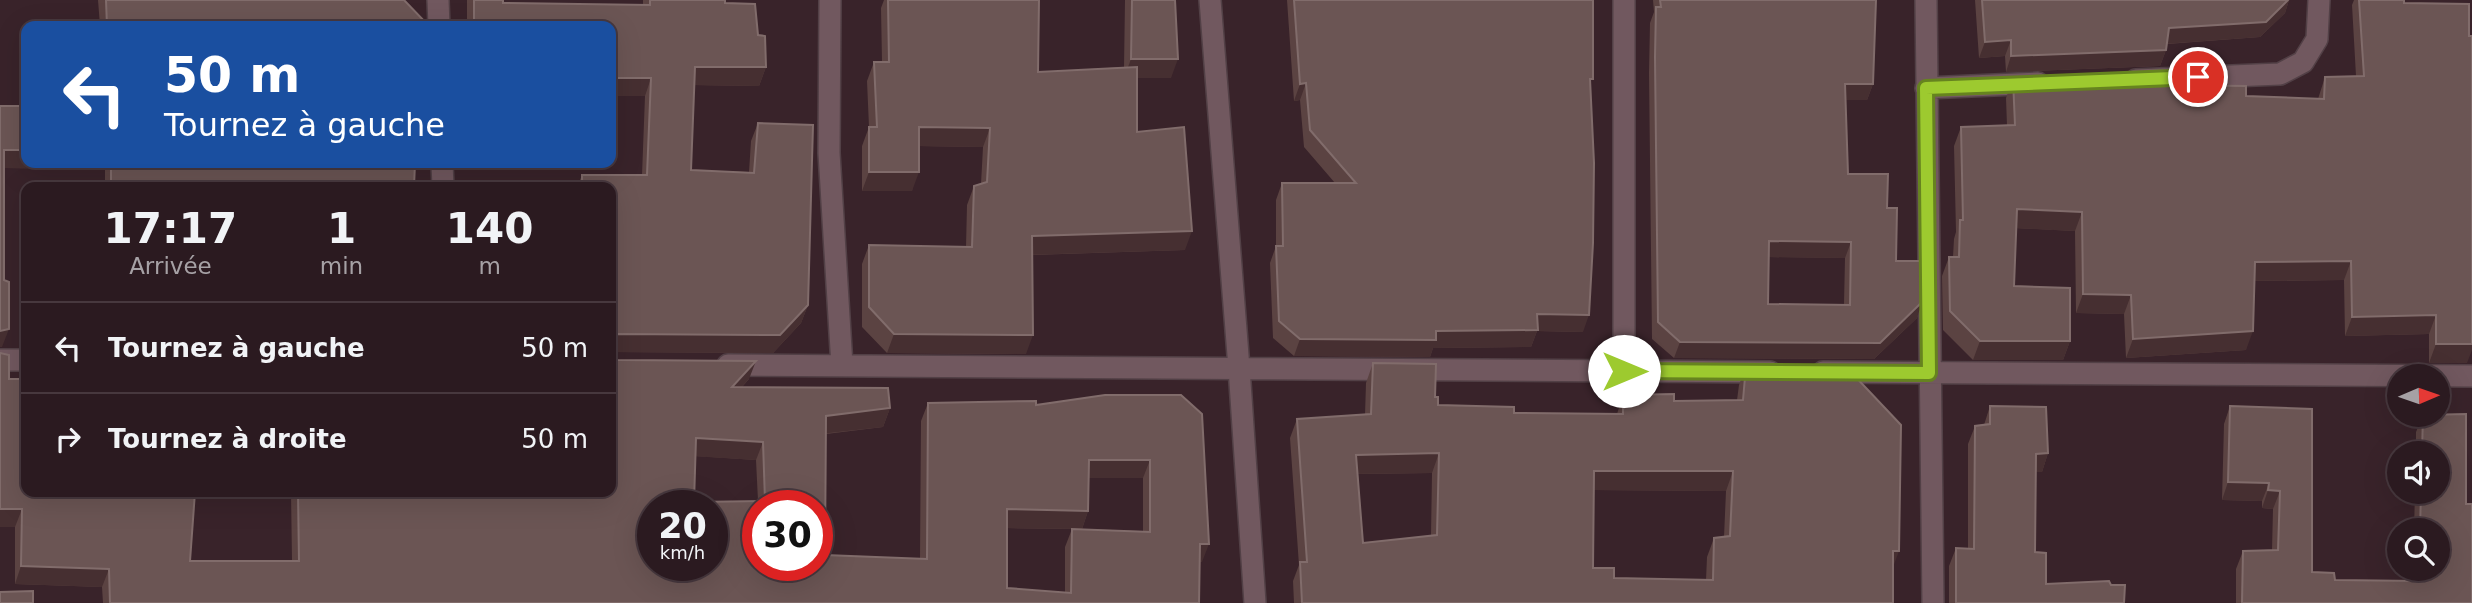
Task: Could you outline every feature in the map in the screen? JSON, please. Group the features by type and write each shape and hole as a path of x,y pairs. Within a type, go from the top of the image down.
{"street":[{"path":"438,0 439,21"},
{"path":"830,0 829,153 842,366"},
{"path":"1210,0 1255,603"},
{"path":"1624,0 1624,371"},
{"path":"1926,0 1933,603"},
{"path":"2117,80 2280,74 2303,62 2317,39 2319,0"},
{"path":"1926,88 2062,83"},
{"path":"0,360 21,360"},
{"path":"706,365 2472,376"}],"building":[{"path":"106,0 404,0 424,21 107,21"},
{"path":"474,0 503,0 503,3 650,5 650,0 725,0 725,3 755,4 758,35 765,36 766,67 695,67 691,170 754,173 758,123 813,125 808,305 780,335 616,335 616,182 582,182 582,175 647,175 651,78 616,78 616,21 474,21"},
{"path":"888,0 1039,0 1038,72 1137,67 1137,132 1184,127 1192,231 1032,236 1033,335 894,334 869,307 869,245 972,247 974,186 987,182 990,128 919,127 919,172 869,172 869,127 877,127 874,62 889,62"},
{"path":"1132,0 1175,0 1178,59 1131,59"},
{"path":"1294,0 1593,0 1593,79 1590,79 1594,163 1593,243 1589,315 1537,314 1538,330 1436,331 1436,340 1300,339 1279,321 1276,246 1283,246 1282,183 1356,183 1310,130 1306,83 1300,84"},
{"path":"1660,0 1876,0 1873,84 1845,84 1848,174 1888,174 1887,208 1897,208 1896,261 1922,261 1922,302 1880,343 1680,342 1658,322 1655,57 1656,7 1661,7","holes":["1769,241 1851,242 1850,305 1768,304"]},
{"path":"1982,0 2288,0 2266,22 2169,28 2166,50 2011,56 2011,40 1985,42"},
{"path":"2359,0 2469,4 2469,36 2472,36 2472,344 2436,344 2436,315 2352,317 2351,261 2255,262 2253,331 2133,339 2131,295 2083,294 2082,212 2017,209 2014,286 2070,288 2070,341 1980,341 1950,311 1949,257 1959,257 1960,220 1963,220 1961,127 2015,125 2013,79 2164,73 2162,85 2246,86 2246,96 2324,99 2325,77 2364,76"},
{"path":"0,106 21,106 21,150 4,150 4,280 9,282 9,329 0,331"},
{"path":"111,168 415,168 414,182 111,182"},
{"path":"0,353 9,355 9,379 21,379 21,497 195,497 190,561 299,561 298,497 616,497 616,359 756,361 732,387 888,388 890,408 826,416 825,490 765,490 763,442 696,438 694,490 637,490 637,581 728,581 728,502 742,501 742,581 833,581 833,555 927,559 928,403 1036,401 1036,405 1105,395 1181,395 1202,414 1209,544 1200,544 1199,603 110,603 109,569 21,566 22,509 0,509","holes":["1089,460 1150,460 1150,532 1072,529 1071,593 1007,588 1007,509 1088,511"]},
{"path":"1373,363 1436,364 1435,397 1438,397 1438,405 1514,407 1514,413 1623,414 1623,395 1674,394 1674,401 1743,400 1746,366 1855,366 1850,371 1901,425 1899,551 1893,551 1893,603 1302,603 1300,562 1307,562 1297,419 1371,414","holes":["1439,453 1437,535 1363,543 1356,455","1594,471 1733,471 1730,536 1714,538 1713,580 1614,578 1614,568 1593,568"]},
{"path":"1990,406 2046,407 2048,453 2036,454 2035,552 2046,553 2046,584 2109,581 2111,585 2125,585 2124,603 1956,603 1956,548 1974,549 1975,426 1990,424"},
{"path":"2230,406 2312,409 2312,572 2334,573 2335,580 2450,581 2450,518 2420,518 2421,504 2450,504 2450,441 2422,441 2423,427 2450,427 2450,414 2466,414 2466,504 2472,504 2472,603 2242,603 2243,551 2278,550 2280,491 2268,490 2269,483 2228,482"},
{"path":"33,591 33,603 0,603 0,592"}],"route":[{"path":"1624,371 1929,373 1926,88 2198,77"}]}
